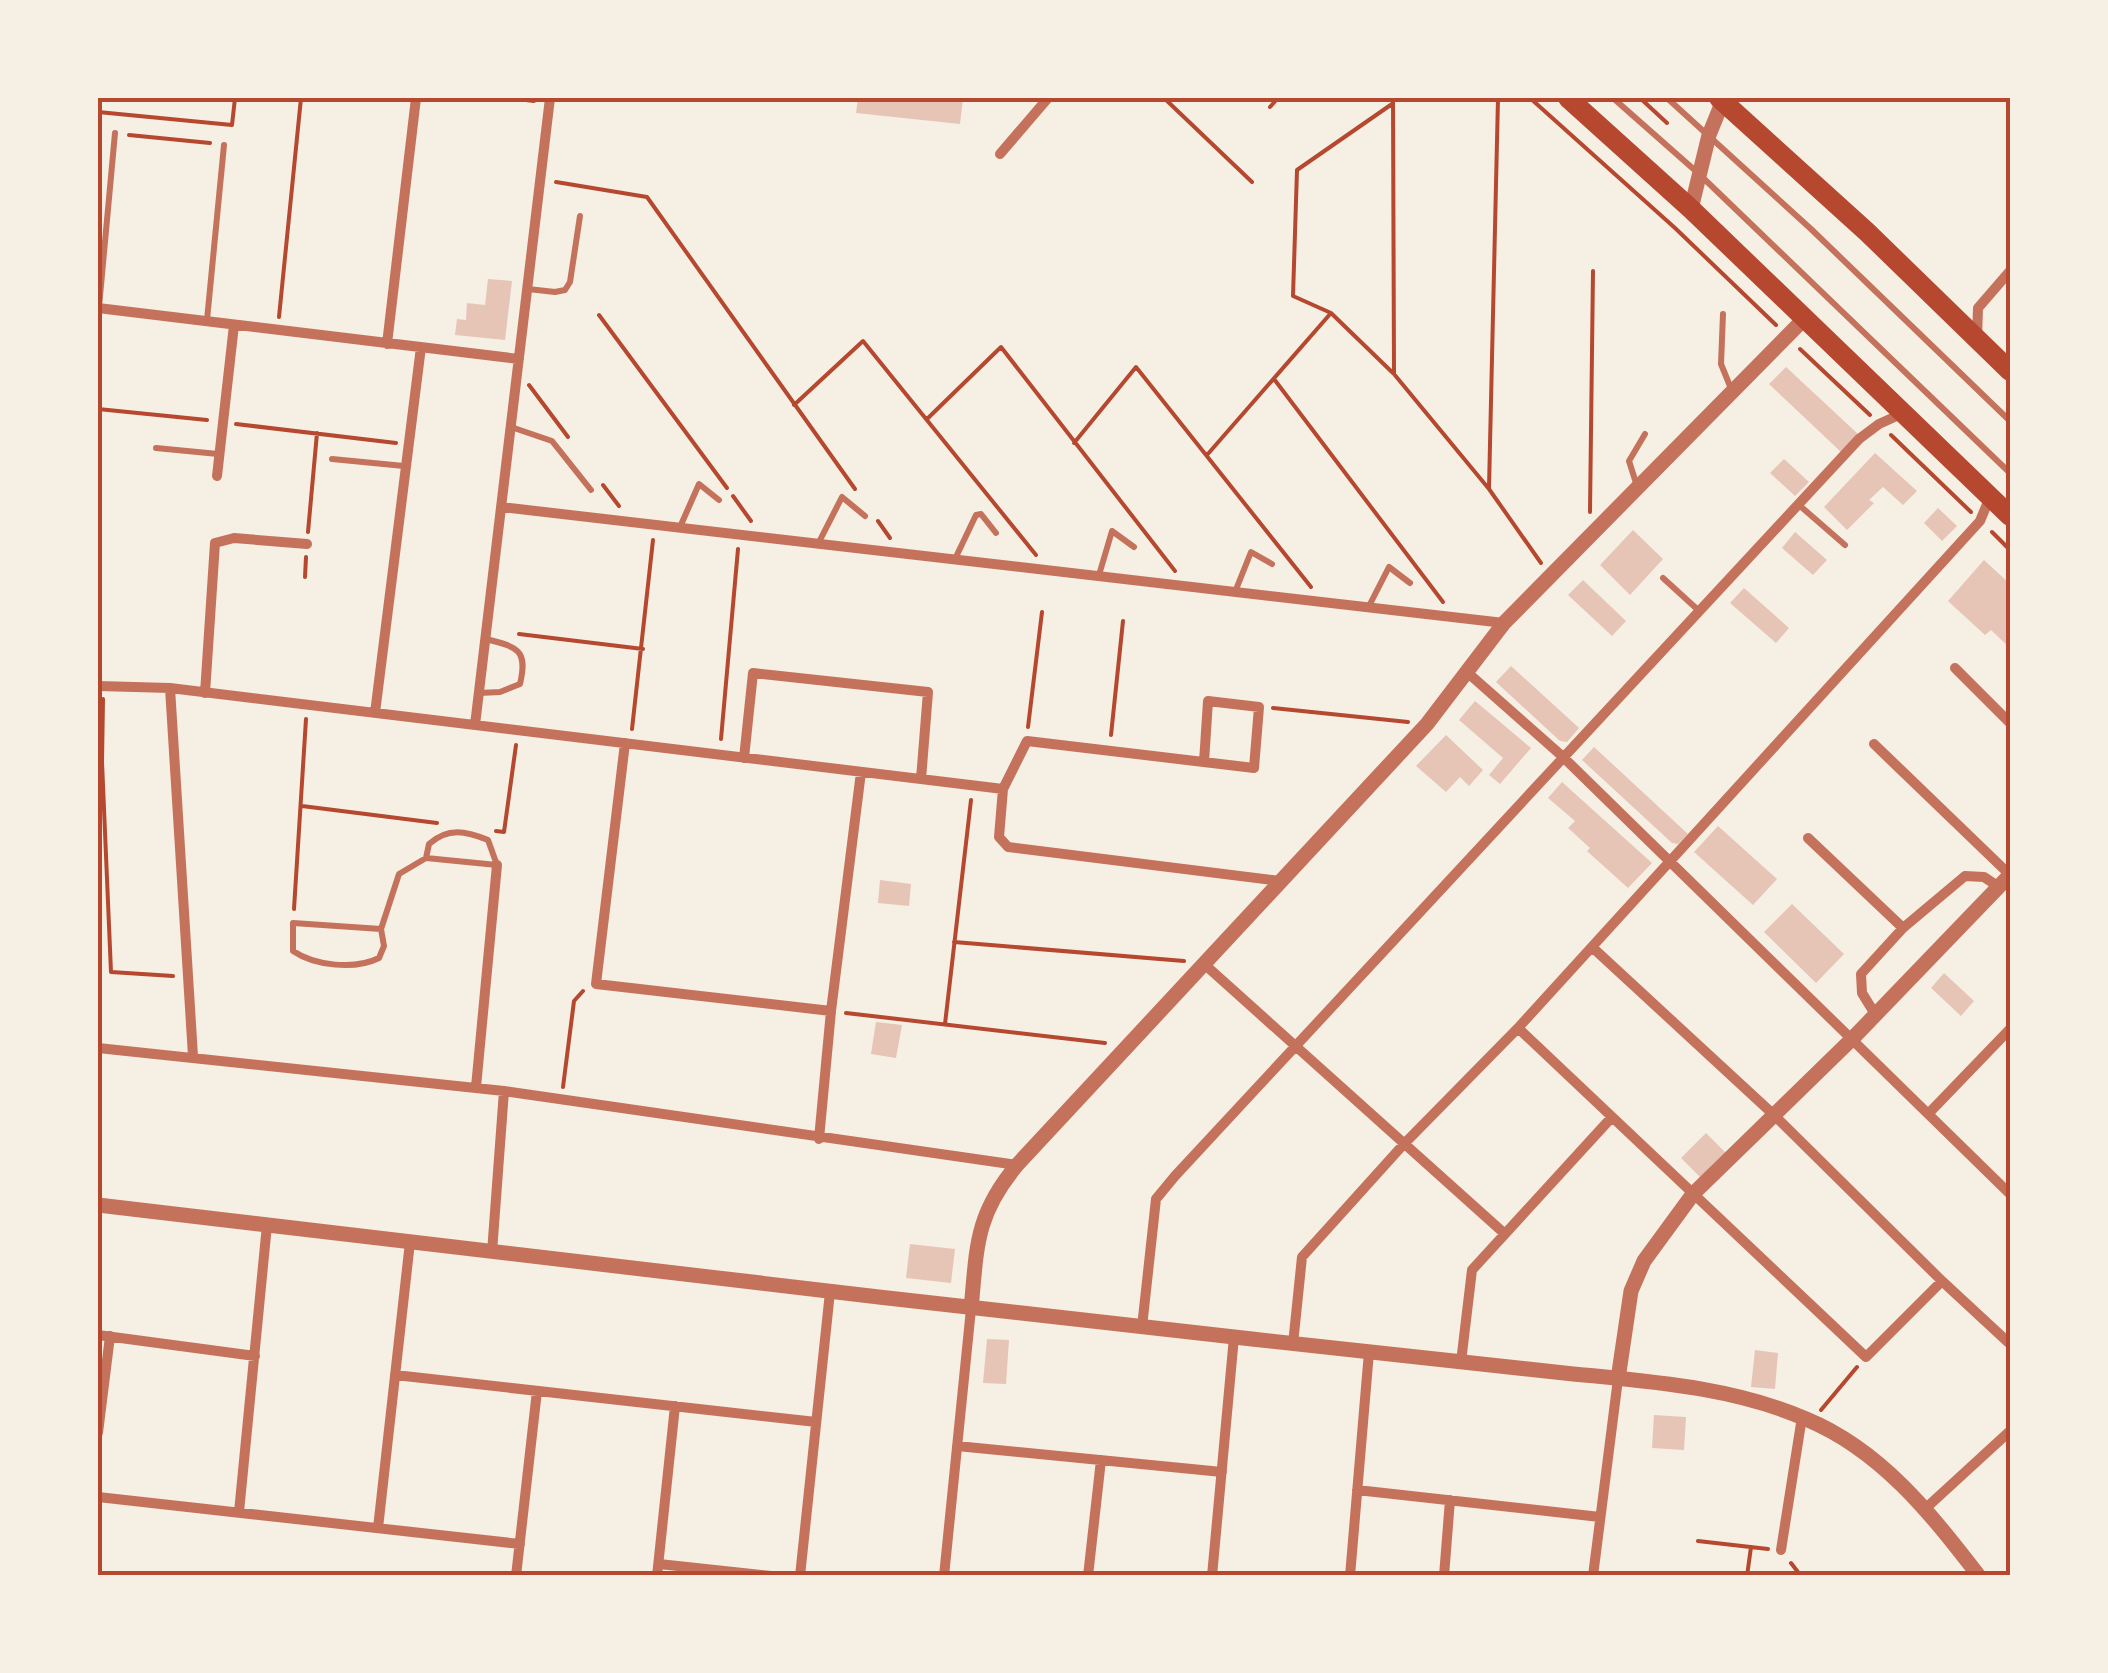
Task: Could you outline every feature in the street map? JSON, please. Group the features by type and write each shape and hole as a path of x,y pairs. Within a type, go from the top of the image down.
{"highway":[{"path":"1568,98 1691,209 2010,516"},
{"path":"1722,98 2010,371"}],"street":[{"path":"388,344 416,98"},
{"path":"1000,154 1048,98"},
{"path":"1691,209 1722,98"},
{"path":"475,725 549,100"},
{"path":"1978,339 1978,308 2010,271"},
{"path":"98,308 518,359"},
{"path":"944,1576 979,1232 997,1188 1427,724 1504,624 1804,319"},
{"path":"218,476 234,325"},
{"path":"375,713 421,348"},
{"path":"1142,1327 1156,1199 1859,439 1904,412"},
{"path":"1293,1344 1302,1257 1672,862 1980,521 1990,496"},
{"path":"501,507 1504,624"},
{"path":"205,693 215,543 234,538 307,544"},
{"path":"1955,668 2010,723"},
{"path":"1468,672 1562,756 1854,1037 2010,1194"},
{"path":"744,758 752,673 928,692 921,779"},
{"path":"100,686 170,688 1003,789"},
{"path":"170,688 193,1056"},
{"path":"1204,762 1208,701 1259,707 1254,768 1026,741 1003,789 999,837 1008,846 1280,881"},
{"path":"625,744 596,984 831,1011"},
{"path":"1874,744 2007,878"},
{"path":"819,1138 862,772"},
{"path":"1808,838 1903,928"},
{"path":"476,1088 498,865"},
{"path":"1875,1014 1862,993 1861,974 1903,928 1965,876 2007,878"},
{"path":"1593,1576 1630,1291 1644,1261 1693,1194 1854,1037 2007,878"},
{"path":"1592,947 2010,1344"},
{"path":"1203,963 1505,1234"},
{"path":"1518,1028 1866,1357 1942,1281"},
{"path":"1930,1112 2010,1029"},
{"path":"98,1048 504,1090 1017,1165"},
{"path":"492,1252 504,1090"},
{"path":"1461,1362 1472,1270 1612,1117"},
{"path":"98,1204 970,1309 1618,1379 1746,1398 1807,1419 1856,1447 1926,1508 1979,1576"},
{"path":"239,1512 267,1225"},
{"path":"378,1528 410,1242"},
{"path":"800,1576 830,1292"},
{"path":"98,1335 255,1356"},
{"path":"98,1433 110,1336"},
{"path":"1212,1576 1234,1337"},
{"path":"1350,1576 1369,1352"},
{"path":"395,1374 816,1422"},
{"path":"516,1576 537,1390"},
{"path":"676,1406 658,1570 772,1576"},
{"path":"1782,1550 1807,1419"},
{"path":"1926,1508 2010,1431"},
{"path":"957,1446 1222,1472"},
{"path":"1088,1576 1100,1460"},
{"path":"1357,1490 1600,1517"},
{"path":"98,1497 520,1544"},
{"path":"1444,1576 1450,1500"}],"lane":[{"path":"1613,98 1698,174 2010,474"},
{"path":"1667,98 2010,421"},
{"path":"98,308 115,134"},
{"path":"207,322 224,145"},
{"path":"527,289 566,290 580,216"},
{"path":"1723,314 1720,354 1732,392"},
{"path":"510,427 552,442 591,490"},
{"path":"1637,487 1628,461 1645,434"},
{"path":"156,448 220,454"},
{"path":"332,459 404,466"},
{"path":"680,527 699,484 719,500"},
{"path":"818,544 842,497 867,512"},
{"path":"1798,504 1845,545"},
{"path":"955,559 976,515 982,514 996,534"},
{"path":"1098,576 1112,531 1134,547"},
{"path":"1235,592 1251,552 1272,564"},
{"path":"1368,608 1389,567 1410,583"},
{"path":"1664,578 1698,609"},
{"path":"480,693 500,692 520,684 525,663 510,645 486,634"},
{"path":"380,929 293,924 293,951 302,957 356,966 379,958 384,946 380,929 399,874 426,858 498,865 488,840 452,831 429,844 426,858"}],"path":[{"path":"98,112 232,125 234,98"},
{"path":"278,330 301,98"},
{"path":"509,98 549,100"},
{"path":"1164,98 1252,182"},
{"path":"1270,106 1278,98"},
{"path":"1489,489 1498,98"},
{"path":"1530,98 1676,228 2010,550"},
{"path":"1640,98 1667,123"},
{"path":"1393,101 1394,374"},
{"path":"1393,101 1297,170 1294,296 1331,313 1394,374 1489,489 1550,575"},
{"path":"115,134 224,145"},
{"path":"542,180 647,197 859,494"},
{"path":"1590,534 1593,271"},
{"path":"1206,456 1331,313"},
{"path":"599,316 764,538"},
{"path":"794,406 864,340 1049,571"},
{"path":"927,419 1001,347 1187,587"},
{"path":"1074,442 1136,367 1323,603"},
{"path":"1274,380 1455,618"},
{"path":"98,409 408,444"},
{"path":"305,577 317,434"},
{"path":"867,512 902,554"},
{"path":"625,744 635,724 654,525"},
{"path":"719,755 739,535"},
{"path":"1026,741 1042,612"},
{"path":"1109,750 1122,621"},
{"path":"486,634 643,648"},
{"path":"100,686 111,972 188,977"},
{"path":"293,924 307,705"},
{"path":"1259,707 1427,724"},
{"path":"486,830 504,832 518,731"},
{"path":"945,1024 972,786"},
{"path":"302,806 449,825"},
{"path":"954,942 1203,963"},
{"path":"562,1099 574,1001 596,984"},
{"path":"831,1011 1117,1044"},
{"path":"1807,1419 1866,1357"},
{"path":"1698,1541 1782,1550"},
{"path":"1747,1576 1751,1547"}],"building":[{"path":"858,98 963,98 960,124 856,113"},
{"path":"488,279 512,281 505,340 455,335 457,319 466,320 467,303 485,305"},
{"path":"1786,367 1858,434 1841,452 1769,384"},
{"path":"1875,453 1917,491 1903,505 1883,487 1869,500 1874,503 1847,530 1824,507"},
{"path":"1784,459 1809,482 1795,496 1770,473"},
{"path":"1938,508 1957,526 1942,541 1924,523"},
{"path":"1633,530 1663,559 1630,595 1600,565"},
{"path":"1795,532 1827,560 1813,575 1782,548"},
{"path":"1984,560 2010,584 2010,648 1991,630 1985,635 1948,601"},
{"path":"1583,580 1626,621 1612,636 1568,595"},
{"path":"1744,588 1789,628 1776,643 1730,603"},
{"path":"1511,666 1579,728 1567,742 1560,741 1496,682"},
{"path":"1475,701 1531,748 1500,784 1489,775 1503,758 1459,720"},
{"path":"1446,735 1483,770 1469,786 1460,777 1446,792 1416,766"},
{"path":"1594,747 1688,834 1678,844 1672,843 1582,760"},
{"path":"1562,782 1652,863 1628,888 1587,851 1590,848 1568,828 1575,821 1548,798"},
{"path":"1718,826 1777,879 1753,905 1694,852"},
{"path":"880,880 911,884 909,906 878,903"},
{"path":"1792,904 1844,954 1816,983 1764,932"},
{"path":"1944,973 1974,1001 1961,1016 1931,988"},
{"path":"876,1022 902,1025 896,1058 871,1054"},
{"path":"1706,1133 1728,1155 1703,1180 1681,1158"},
{"path":"910,1244 955,1249 951,1283 906,1278"},
{"path":"987,1339 1009,1340 1006,1384 983,1383"},
{"path":"1755,1350 1778,1353 1775,1389 1751,1387"},
{"path":"1654,1415 1686,1417 1684,1450 1652,1448"}]}
